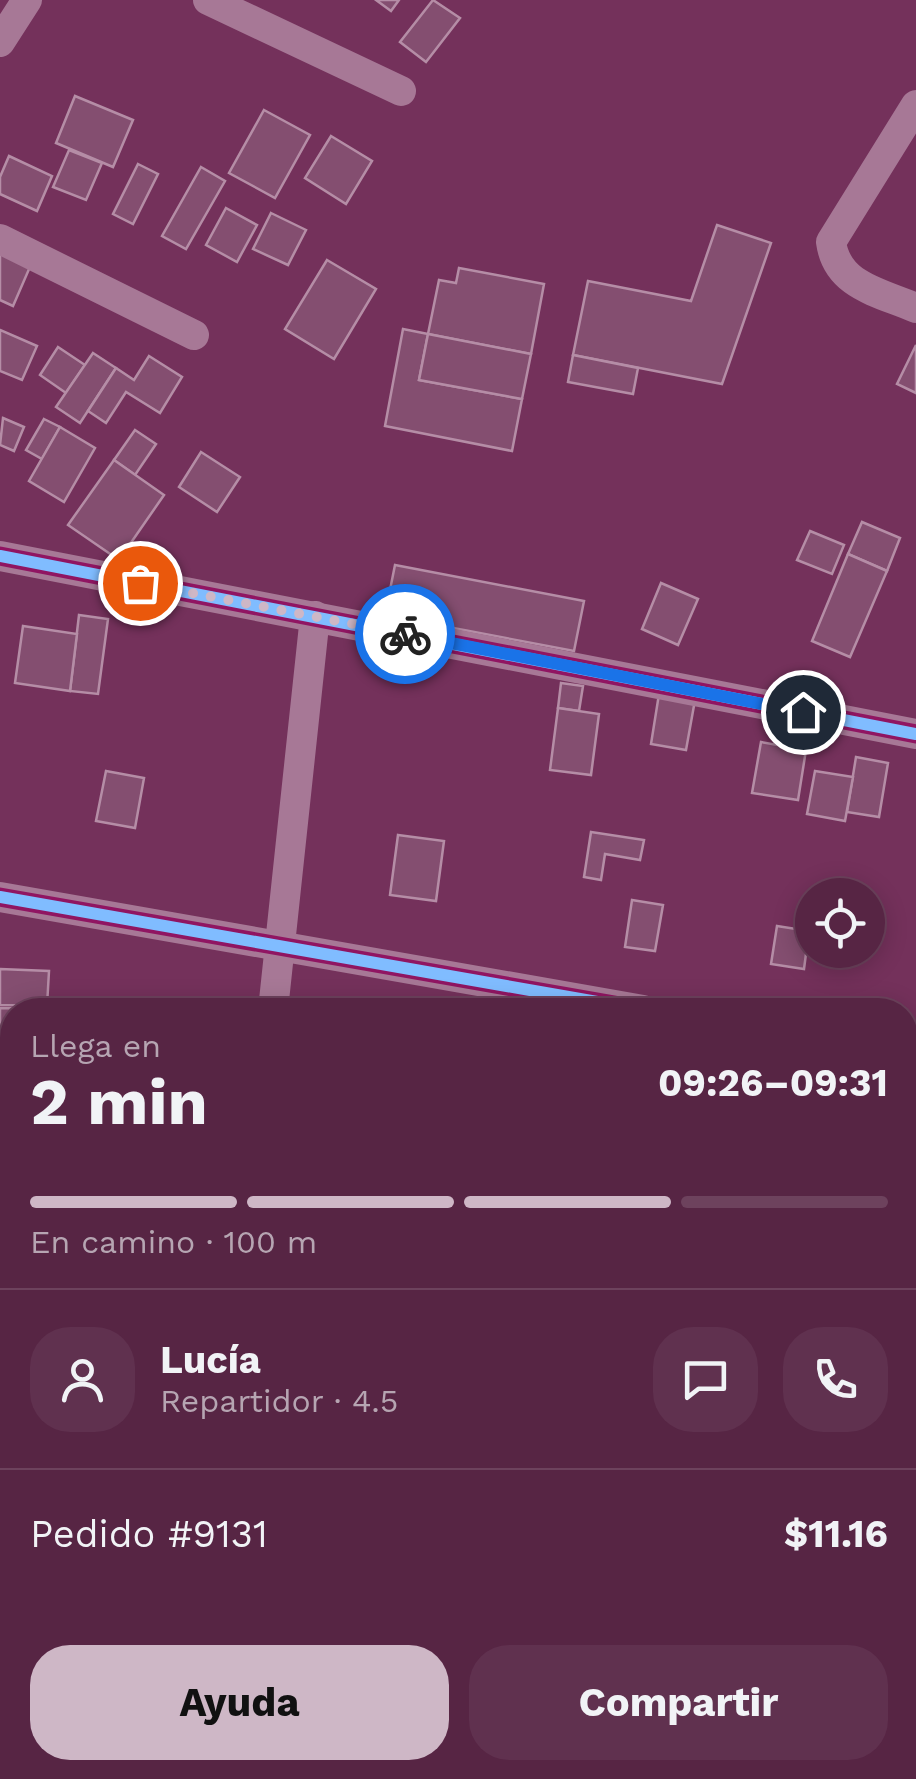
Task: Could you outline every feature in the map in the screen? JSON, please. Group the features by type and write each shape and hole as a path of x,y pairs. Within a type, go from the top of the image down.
{"street":[{"path":"0,42 27,0"},
{"path":"208,0 401,91"},
{"path":"916,105 831,242 834,264 848,278 916,308"},
{"path":"0,239 194,335"},
{"path":"0,556 916,734"},
{"path":"275,998 315,616"},
{"path":"0,898 576,998"}],"building":[{"path":"376,0 399,0 391,11"},
{"path":"433,0 460,18 426,62 400,42"},
{"path":"75,96 133,120 113,167 56,143"},
{"path":"264,110 310,135 275,198 229,173"},
{"path":"331,136 372,161 346,204 305,178"},
{"path":"69,150 102,163 86,200 53,187"},
{"path":"9,156 52,176 37,211 0,194 0,177"},
{"path":"138,164 158,174 133,224 113,214"},
{"path":"201,167 225,181 186,249 162,236"},
{"path":"226,208 257,225 237,262 206,245"},
{"path":"271,213 306,230 288,265 253,249"},
{"path":"717,225 771,243 722,384 573,355 588,281 691,301"},
{"path":"0,245 33,260 13,306 0,300"},
{"path":"327,260 376,289 334,359 285,329"},
{"path":"459,268 544,284 531,354 428,334 439,280 456,283"},
{"path":"403,329 428,334 419,380 522,399 512,451 385,426"},
{"path":"0,330 37,346 22,380 0,371"},
{"path":"428,334 531,354 522,399 419,380"},
{"path":"916,345 916,393 897,384"},
{"path":"58,347 85,365 66,393 40,375"},
{"path":"93,353 116,368 80,423 56,407"},
{"path":"573,355 638,368 633,394 568,382"},
{"path":"149,356 182,377 160,413 126,392 106,423 88,411 116,368 134,380"},
{"path":"3,418 24,427 14,451 0,445"},
{"path":"44,419 60,427 42,459 26,450"},
{"path":"60,427 95,448 64,502 29,481"},
{"path":"135,430 156,444 135,475 114,460"},
{"path":"201,452 240,477 217,512 179,487"},
{"path":"114,460 164,495 119,560 68,525"},
{"path":"862,522 900,538 887,571 848,554"},
{"path":"810,531 844,545 832,574 797,560"},
{"path":"848,554 887,571 850,657 812,641"},
{"path":"395,565 584,601 574,651 385,615"},
{"path":"661,583 698,599 678,645 642,629"},
{"path":"79,615 108,619 98,694 70,691"},
{"path":"23,626 77,634 70,691 15,683"},
{"path":"561,683 583,686 579,711 558,708"},
{"path":"659,694 695,700 686,750 651,744"},
{"path":"558,708 599,714 591,775 550,770"},
{"path":"761,742 806,750 798,800 752,793"},
{"path":"856,757 888,763 879,817 847,812"},
{"path":"106,771 144,778 135,828 96,821"},
{"path":"815,771 853,777 845,821 807,814"},
{"path":"591,832 644,840 640,860 605,854 601,880 584,877"},
{"path":"398,835 444,841 436,901 390,895"},
{"path":"632,900 663,905 655,951 625,947"},
{"path":"777,926 795,929 795,968 771,964"},
{"path":"0,969 49,971 47,998 0,998"}],"cycle path":[{"path":"0,556 916,734"},
{"path":"0,897 575,998"}],"way so far":[{"path":"140,583 405,634"}],"route":[{"path":"405,634 803,712"}]}
